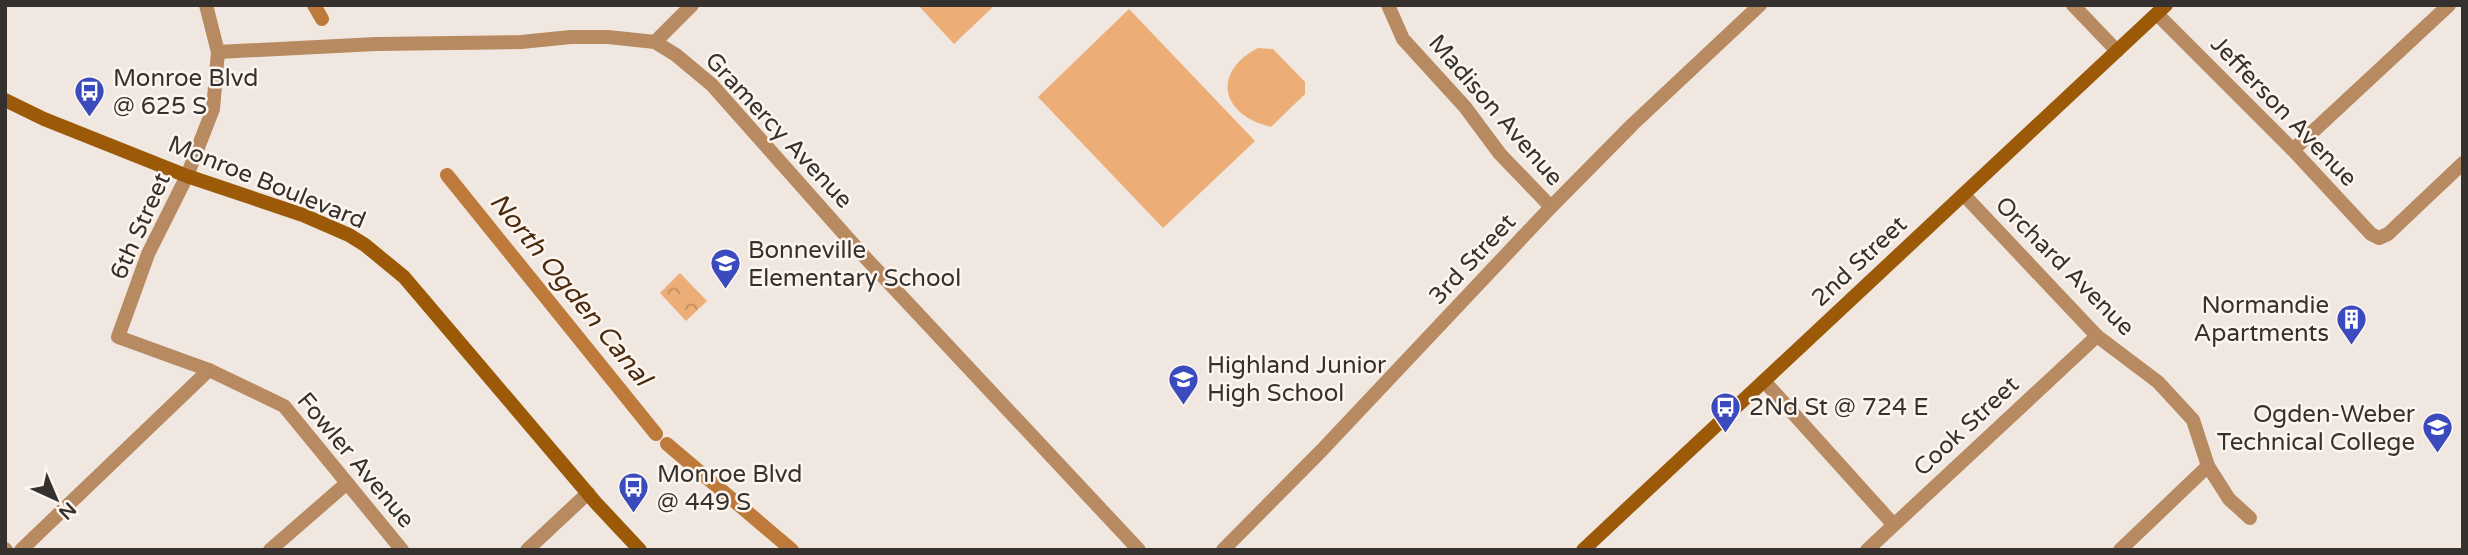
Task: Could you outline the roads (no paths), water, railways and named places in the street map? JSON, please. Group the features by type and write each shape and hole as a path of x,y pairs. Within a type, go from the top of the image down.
{"main road":[{"name":"2nd Street","path":"1583,550 2162,10"},
{"name":"Monroe Boulevard","path":"5,100 44,119 187,176 349,235 384,260 428,305 588,494 640,550"}],"street":[{"path":"206,5 218,52"},
{"path":"655,42 692,5"},
{"name":"Madison Avenue","path":"1388,5 1403,39 1465,107 1500,154 1551,207"},
{"name":"3rd Street","path":"1223,550 1551,207 1633,124 1760,5"},
{"path":"2073,5 2117,51"},
{"path":"2293,150 2449,5"},
{"name":"Jefferson Avenue","path":"2162,10 2364,227 2379,238 2388,234 2463,163"},
{"name":"Gramercy Avenue","path":"218,52 376,44 521,42 571,37 608,37 655,42 676,55 712,85 858,249 1139,550"},
{"name":"6th Street","path":"118,337 148,254 187,176 213,109 218,52"},
{"name":"Orchard Avenue","path":"1964,195 2097,336 2158,382 2193,420 2208,466 2229,499 2250,518"},
{"name":"Cook Street","path":"1867,550 2097,336"},
{"name":"Fowler Avenue","path":"118,337 209,370 284,405 402,550"},
{"path":"21,550 209,370"},
{"path":"1764,381 1893,524"},
{"path":"2120,550 2208,466"},
{"path":"270,550 347,483"},
{"path":"527,550 588,494"}],"waterway":[{"name":"North Ogden Canal","path":"314,5 322,19"},
{"name":"North Ogden Canal","path":"447,175 656,434"},
{"name":"North Ogden Canal","path":"667,444 792,550"}],"place":[{"name":"Monroe Blvd @ 625 S","path":"90,119"},
{"name":"Bonneville Elementary School","path":"725,291"},
{"name":"Normandie Apartments","path":"2352,346"},
{"name":"Highland Junior High School","path":"1184,406"},
{"name":"2Nd St @ 724 E","path":"1726,434"},
{"name":"Ogden-Weber Technical College","path":"2438,455"},
{"name":"Monroe Blvd @ 449 S","path":"634,515"}]}
